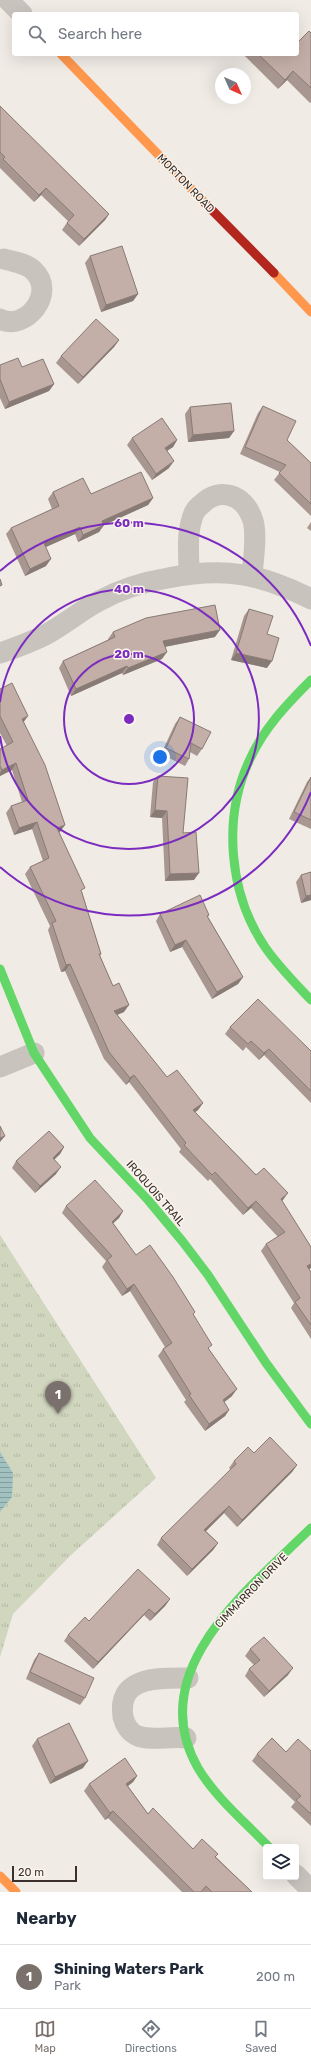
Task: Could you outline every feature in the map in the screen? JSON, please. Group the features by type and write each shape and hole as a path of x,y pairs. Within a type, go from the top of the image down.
{"street":[{"path":"8,0 20,12"},
{"name":"MORTON ROAD","path":"63,56 311,312"},
{"path":"0,319 12,322 24,318 36,307 43,294 41,280 32,269 2,258"},
{"path":"189,574 189,530 195,511 209,496 227,493 243,502 253,518 254,544 252,576"},
{"path":"0,653 46,634 98,601 125,588 150,581 189,574 207,571 252,576 285,586 311,599"},
{"path":"311,680 283,707 262,735 254,751 245,772 238,797 232,840 237,877 244,904 251,922 265,946 284,972 311,1000"},
{"name":"IROQUOIS TRAIL","path":"0,969 34,1053 90,1138 148,1200 208,1275 266,1363 311,1424"},
{"path":"0,1067 34,1053"},
{"name":"CIMMARRON DRIVE","path":"266,1844 209,1784 193,1758 186,1738 184,1708 188,1678 197,1653 213,1629 311,1528"},
{"path":"186,1738 138,1736 130,1731 125,1724 121,1704 129,1688 147,1680 188,1678"},
{"path":"0,1876 16,1892"},
{"path":"299,1878 311,1890"}],"green space":[{"path":"0,1235 156,1478 70,1556 13,1614 0,1657"}],"water":[{"path":"0,1452 13,1473 12,1497 0,1512"}],"building":[{"path":"309,31 311,33 311,88 293,71 285,80 260,56 299,56 299,41"},
{"path":"0,106 109,214 84,239 67,223 74,215 46,188 39,195 3,159 5,157 0,152"},
{"path":"122,246 138,294 106,305 90,256"},
{"path":"96,319 119,340 83,377 61,356"},
{"path":"18,358 22,367 43,359 54,384 9,402 0,379 0,365"},
{"path":"231,403 234,431 193,435 190,407"},
{"path":"263,406 296,421 287,440 311,463 311,504 279,473 286,465 245,447"},
{"path":"162,418 177,440 165,448 174,461 156,474 132,438"},
{"path":"141,472 153,498 102,521 104,525 83,535 80,527 44,543 51,559 30,569 11,528 59,506 53,492 83,478 91,494"},
{"path":"215,605 220,630 163,641 167,652 128,668 127,666 76,689 63,661 115,637 113,632 146,618"},
{"path":"249,609 273,616 267,634 279,638 272,661 236,653"},
{"path":"12,683 28,716 22,719 45,765 65,825 57,828 85,888 81,890 101,954 99,954 113,986 119,983 129,1005 114,1011 167,1077 177,1070 203,1103 193,1110 256,1175 264,1168 288,1193 281,1199 311,1247 311,1264 307,1266 311,1272 311,1325 295,1302 300,1298 266,1244 285,1232 256,1201 248,1208 215,1172 212,1175 184,1145 186,1143 134,1075 130,1078 109,1052 70,964 66,965 52,923 56,921 30,867 49,858 37,822 19,828 11,806 28,800 16,763 2,770 0,766 0,749 13,742 0,716 0,689"},
{"path":"180,717 211,732 202,749 191,743 189,759 166,748"},
{"path":"158,776 188,778 183,833 196,832 199,873 170,874 167,811 155,810"},
{"path":"311,777 311,820 294,812"},
{"path":"311,872 311,895 306,896 301,875"},
{"path":"200,895 209,915 207,916 243,977 217,992 186,940 175,945 160,914"},
{"path":"258,999 311,1051 311,1091 269,1049 264,1053 251,1041 248,1044 230,1027"},
{"path":"0,1126 5,1136 0,1138"},
{"path":"49,1131 64,1147 53,1158 61,1167 40,1186 16,1161"},
{"path":"95,1180 123,1211 112,1222 136,1255 150,1245 173,1277 195,1312 193,1314 212,1345 208,1348 237,1389 223,1400 229,1410 209,1424 189,1395 191,1394 163,1349 172,1343 134,1284 127,1289 107,1260 112,1256 66,1206"},
{"path":"270,1437 297,1465 242,1520 229,1506 204,1530 218,1543 192,1569 161,1538 236,1464 234,1461 248,1447 254,1453"},
{"path":"138,1569 170,1599 155,1614 149,1609 98,1662 68,1635 85,1617 89,1621"},
{"path":"264,1637 293,1668 269,1691 249,1669 260,1660 250,1649"},
{"path":"39,1653 94,1678 85,1698 30,1672"},
{"path":"69,1723 88,1761 55,1777 37,1739"},
{"path":"272,1738 286,1752 298,1739 311,1751 311,1814 296,1800 301,1796 257,1754"},
{"path":"125,1758 137,1776 126,1784 148,1814 153,1808 193,1849 202,1839 218,1854 215,1857 252,1892 212,1892 206,1886 201,1892 194,1892 113,1811 110,1813 89,1784"}],"traffic: fast":[{"path":"311,680 293,698 269,727 250,759 241,782 235,806 233,830 237,880 244,904 253,926 275,961 311,1000"},
{"path":"0,969 34,1053 90,1138 148,1200 183,1242 208,1275 266,1363 311,1424"},
{"path":"266,1844 222,1800 198,1768 184,1732 183,1698 193,1665 211,1634 234,1604 311,1528"}],"traffic: slow":[{"path":"63,56 205,203"},
{"path":"274,273 311,312"},
{"path":"0,1876 16,1892"}],"traffic: jam":[{"path":"205,203 274,273"}],"place":[{"name":"Shining Waters Park","path":"58,1414"}]}
